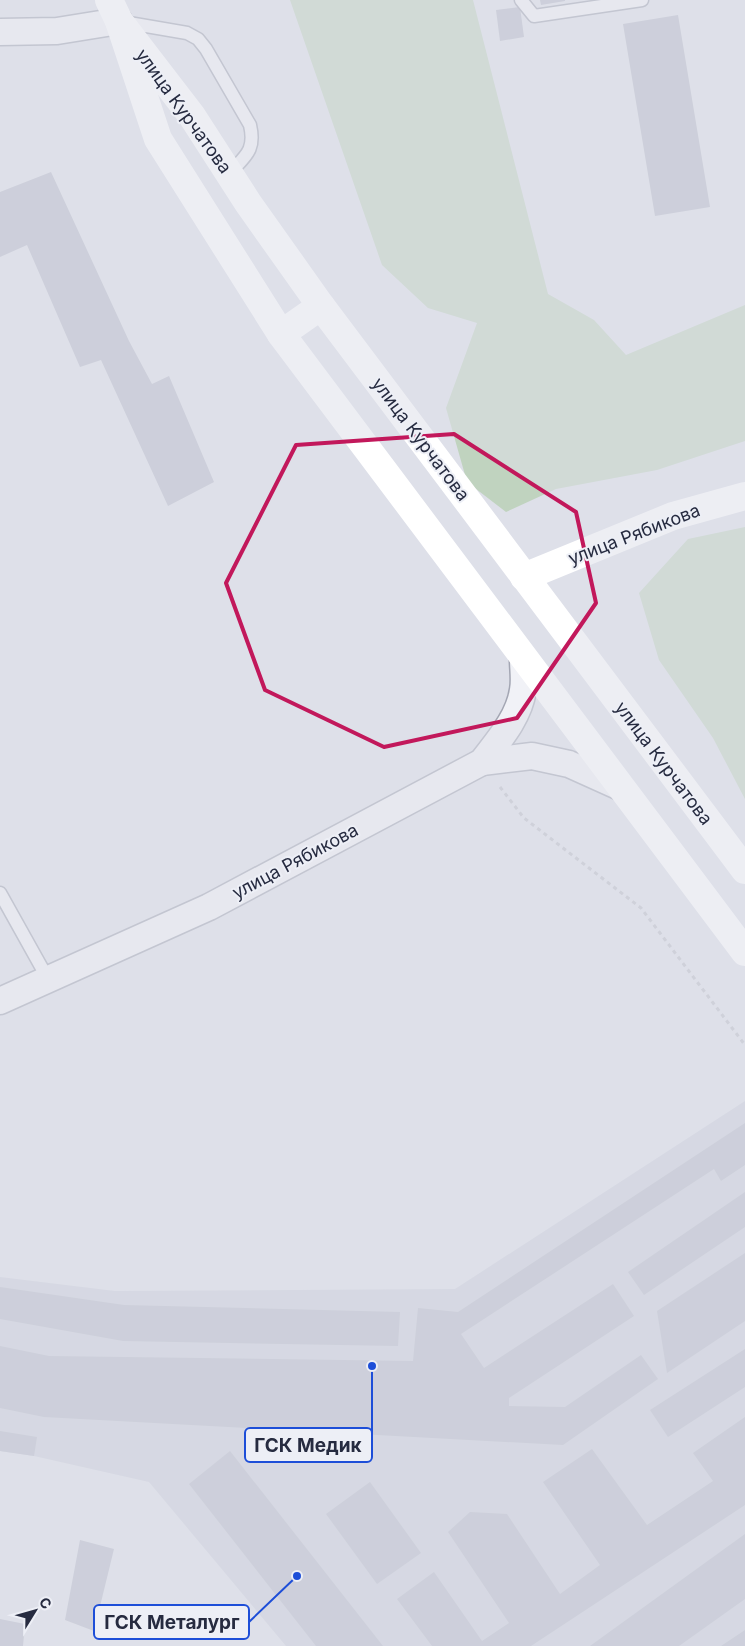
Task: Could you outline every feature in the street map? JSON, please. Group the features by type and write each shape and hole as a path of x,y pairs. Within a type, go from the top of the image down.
{"main road":[{"name":"улица Курчатова","path":"114,11 192,116 321,306 745,870"},
{"path":"114,11 158,139 281,334 745,952"},
{"path":"281,334 321,306"},
{"name":"улица Рябикова","path":"524,577 673,516 745,496"}],"street":[{"path":"0,32 56,31 114,11"},
{"name":"улица Рябикова","path":"0,1001 209,907 482,762 504,735 517,709 523,690 523,658"},
{"path":"482,762 532,756 570,764 620,787"}],"lane":[{"path":"521,0 534,16 642,0"},
{"path":"114,11 187,33 198,39 206,49 250,125 253,138 249,152 230,174"},
{"path":"0,893 48,980"}],"path":[{"path":"500,787 524,818 641,908 745,1045"}],"highlighted area":[{"path":"454,434 576,512 596,603 517,718 384,747 265,690 226,583 296,445"}],"shaded area":[{"path":"745,1101 745,1646 286,1646 149,1482 34,1456 0,1451 0,1277 115,1291 455,1289"}],"green space":[{"path":"290,0 473,0 548,294 594,320 626,355 745,305 745,441 657,470 556,489 506,512 467,482 446,408 477,323 428,308 382,265"},
{"path":"745,527 745,799 713,738 659,660 639,593 688,539"}],"building":[{"path":"540,0 565,0 565,1 541,5"},
{"path":"520,7 524,37 500,41 496,10"},
{"path":"678,15 710,207 655,216 623,24"},
{"path":"51,172 129,341 152,384 169,376 214,482 168,506 101,360 80,367 27,245 0,257 0,192"},
{"path":"745,1123 745,1165 721,1181 714,1169 461,1334 484,1368 613,1284 634,1316 509,1398 509,1406 565,1407 641,1355 658,1379 563,1445 44,1417 0,1408 0,1346 49,1356 413,1361 418,1308 458,1312"},
{"path":"745,1192 745,1227 644,1295 628,1272"},
{"path":"745,1253 745,1321 667,1373 657,1311"},
{"path":"0,1287 124,1305 400,1312 398,1346 123,1341 0,1319"},
{"path":"745,1349 745,1387 668,1437 650,1410"},
{"path":"745,1417 745,1505 531,1646 432,1646 397,1599 434,1572 482,1641 509,1623 448,1532 470,1512 507,1514 560,1594 600,1565 543,1482 592,1449 647,1525 713,1481 693,1453"},
{"path":"0,1431 37,1437 34,1456 0,1451"},
{"path":"230,1451 383,1646 316,1646 189,1484"},
{"path":"370,1482 421,1553 377,1584 326,1514"},
{"path":"745,1534 745,1599 679,1646 590,1646"},
{"path":"80,1540 114,1549 94,1631 65,1620"},
{"path":"0,1619 25,1624 23,1646 0,1646"},
{"path":"745,1630 745,1646 721,1646"}],"place":[{"name":"ГСК Медик","path":"372,1366"},
{"name":"ГСК Металург","path":"297,1576"}]}
